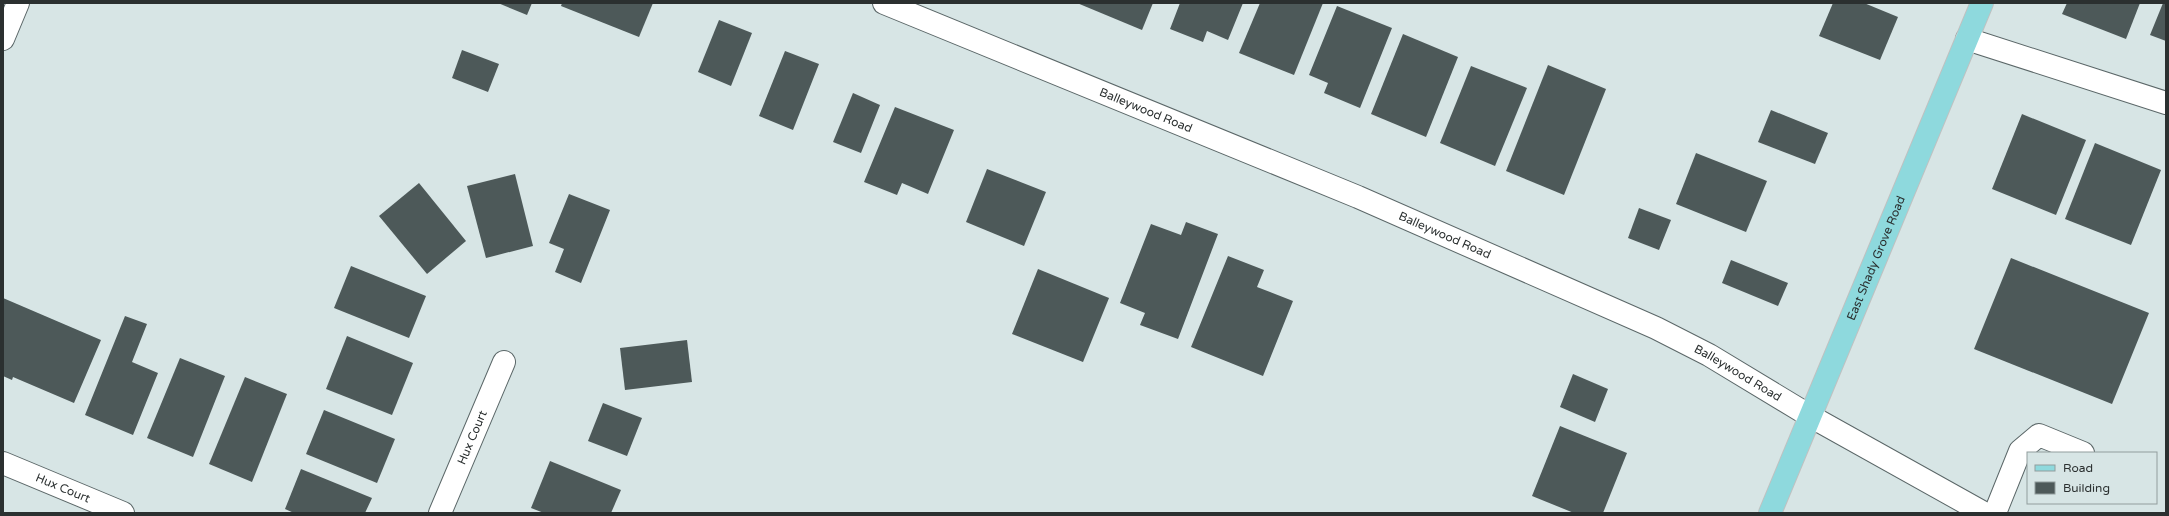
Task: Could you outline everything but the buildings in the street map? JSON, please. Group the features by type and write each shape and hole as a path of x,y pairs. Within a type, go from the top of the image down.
{"main road":[{"name":"East Shady Grove Road","path":"1770,513 1982,3"}],"street":[{"path":"3,40 18,3"},
{"name":"Balleywood Road","path":"892,4 1358,197 1656,328 1709,355 1810,416 1984,513"},
{"path":"1967,39 2166,103"},
{"name":"Hux Court","path":"440,513 504,362"},
{"path":"1995,513 2020,451 2039,435 2081,452"},
{"name":"Hux Court","path":"3,463 123,513"}]}
